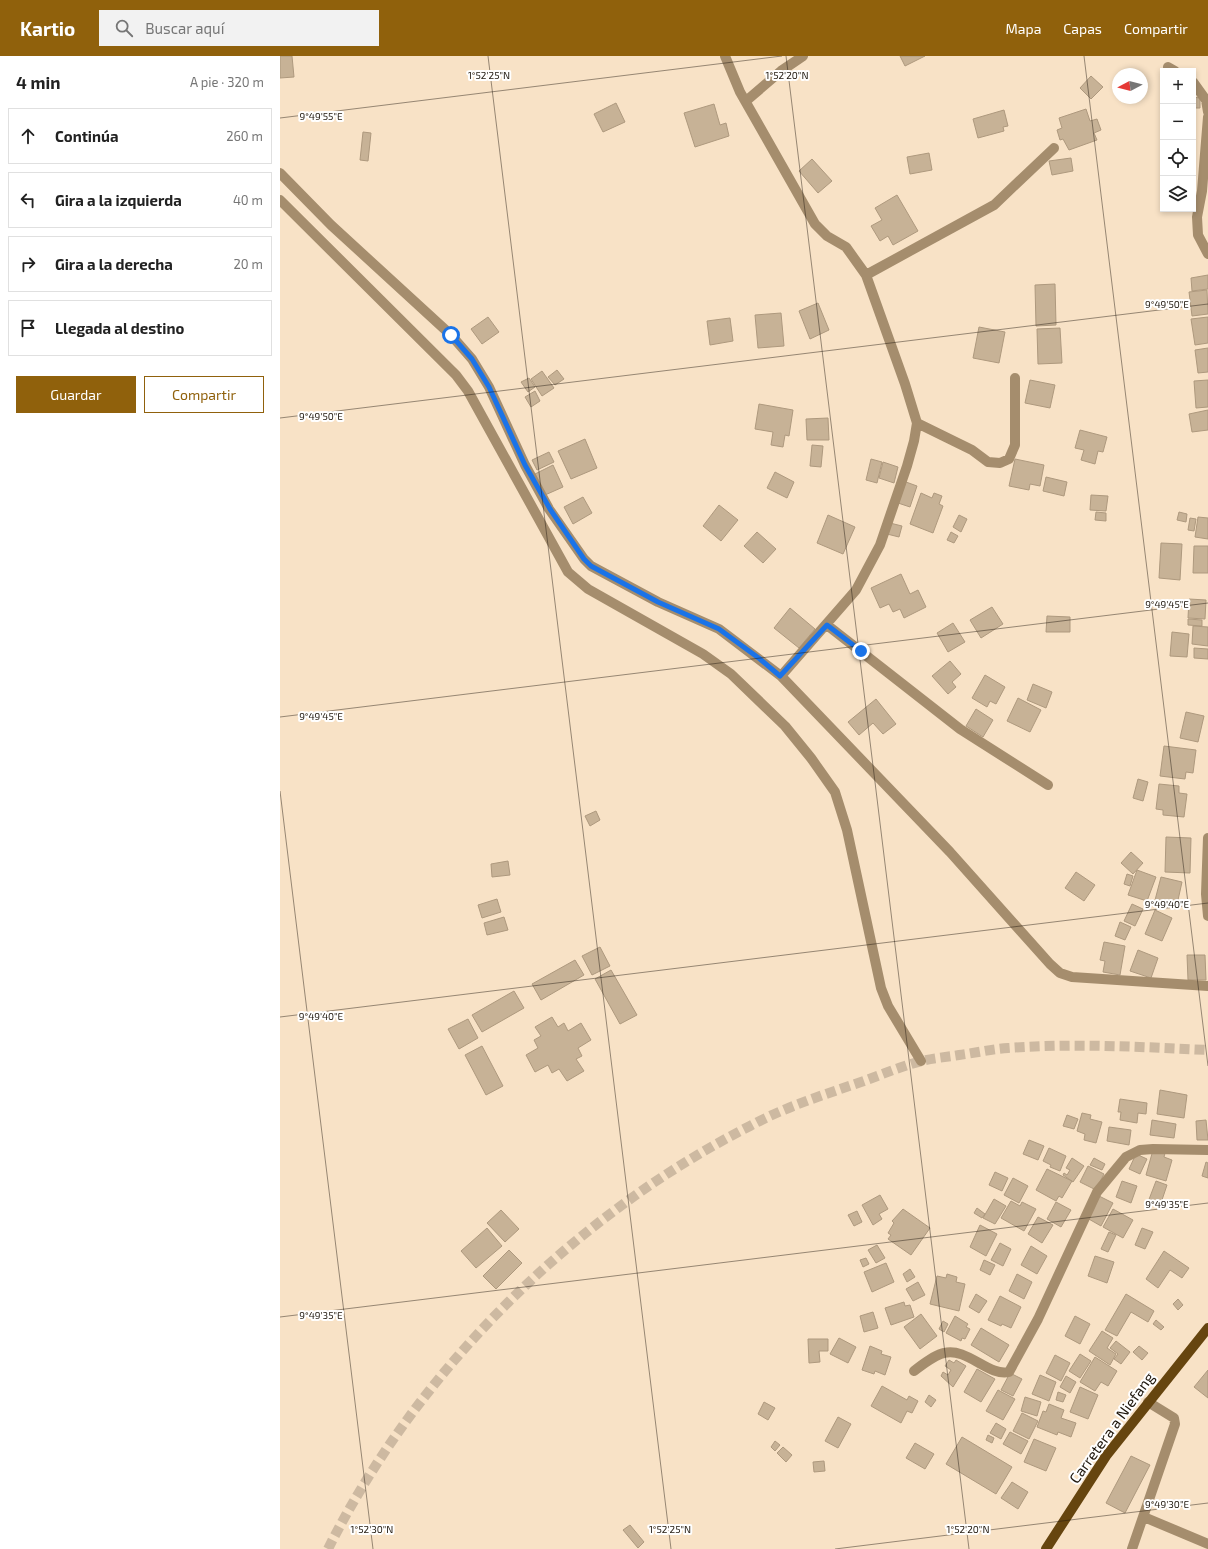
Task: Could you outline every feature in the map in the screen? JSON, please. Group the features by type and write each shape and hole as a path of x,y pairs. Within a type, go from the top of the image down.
{"main road":[{"name":"Carretera a Niefang","path":"1046,1549 1106,1456 1208,1328"}],"street":[{"path":"725,56 740,92 815,224 827,236 846,247 866,275 903,377 917,423 907,466 880,545 856,590 827,625 780,676"},
{"path":"746,101 781,71 803,56"},
{"path":"1196,86 1206,100 1208,112"},
{"path":"1208,116 1197,217 1198,234 1208,254"},
{"path":"866,275 994,205 1054,148"},
{"path":"280,173 331,225 451,335 472,359 489,387 525,465 550,509 584,559 591,566 658,602 719,629 760,659 780,676 950,852 1050,964 1060,973 1072,977 1208,986"},
{"path":"280,200 456,375 468,391 568,572 588,589 703,654 731,674 785,726 811,758 835,792 847,830 881,988 888,1006 921,1061"},
{"path":"917,423 972,450 988,462 1000,463 1009,459 1015,446 1015,378"},
{"path":"827,625 960,729 1048,785"},
{"path":"1208,838 1206,894 1208,916"},
{"path":"914,1371 943,1353 954,1352 1000,1373 1009,1372 1038,1319 1097,1192 1126,1157 1140,1150 1208,1150"},
{"path":"1132,1549 1175,1424 1174,1418 1148,1402"},
{"path":"1144,1517 1208,1544"}],"building":[{"path":"280,56 292,56 294,77 280,78"},
{"path":"900,56 925,56 905,66"},
{"path":"1091,76 1103,87 1091,99 1080,88"},
{"path":"1196,97 1200,98 1200,108 1196,108"},
{"path":"616,103 625,122 603,132 594,114"},
{"path":"714,104 720,125 726,123 729,136 695,147 684,113"},
{"path":"1086,109 1090,121 1097,119 1101,130 1094,133 1097,140 1069,150 1063,139 1060,140 1057,130 1062,128 1059,118"},
{"path":"1004,110 1008,126 1003,127 1004,131 978,138 973,119"},
{"path":"363,132 371,133 368,161 360,160"},
{"path":"929,153 932,170 910,174 907,157"},
{"path":"1071,158 1073,171 1052,175 1049,161"},
{"path":"812,159 832,181 818,193 799,171"},
{"path":"897,195 918,231 893,245 888,236 880,241 871,226 882,220 875,208"},
{"path":"1208,275 1208,289 1192,291 1191,278"},
{"path":"1055,284 1056,325 1036,326 1035,285"},
{"path":"1207,290 1208,314 1192,316 1189,292"},
{"path":"818,303 829,330 810,339 799,311"},
{"path":"781,313 784,346 758,348 755,315"},
{"path":"488,317 499,332 482,344 471,329"},
{"path":"1208,317 1208,343 1195,345 1191,319"},
{"path":"730,318 733,341 710,345 707,321"},
{"path":"979,327 1005,332 999,363 973,358"},
{"path":"1060,328 1062,363 1038,364 1037,329"},
{"path":"1208,348 1208,372 1198,373 1195,350"},
{"path":"557,370 564,379 555,385 548,377"},
{"path":"542,371 554,388 542,396 531,379"},
{"path":"529,378 535,387 528,392 521,382"},
{"path":"1030,380 1055,385 1050,408 1025,403"},
{"path":"1208,380 1208,407 1196,408 1194,381"},
{"path":"535,391 540,401 531,407 525,397"},
{"path":"759,404 793,410 789,436 785,435 783,447 771,445 773,432 755,429"},
{"path":"1208,410 1208,430 1192,432 1189,414"},
{"path":"828,418 829,440 807,440 806,419"},
{"path":"1080,430 1107,437 1103,452 1098,451 1095,464 1081,460 1084,450 1075,448"},
{"path":"585,439 597,468 571,479 558,451"},
{"path":"812,445 823,446 821,467 810,466"},
{"path":"549,452 554,462 537,470 532,460"},
{"path":"871,459 882,462 877,483 866,480"},
{"path":"1015,459 1044,465 1040,486 1030,484 1029,490 1009,486"},
{"path":"883,462 898,467 894,483 879,478"},
{"path":"553,465 563,487 545,495 535,474"},
{"path":"775,472 794,482 787,498 767,488"},
{"path":"1046,477 1067,482 1064,496 1043,491"},
{"path":"906,482 917,486 910,507 898,503"},
{"path":"921,493 932,498 934,493 942,496 939,504 943,506 933,533 910,524"},
{"path":"1091,495 1108,496 1106,511 1090,510"},
{"path":"583,497 592,513 573,524 564,507"},
{"path":"719,505 738,520 721,541 703,526"},
{"path":"1096,512 1106,513 1106,521 1095,520"},
{"path":"1179,512 1187,514 1186,522 1177,520"},
{"path":"828,515 855,527 843,554 817,543"},
{"path":"959,515 967,519 961,532 953,527"},
{"path":"1198,517 1208,518 1208,539 1195,537"},
{"path":"1190,518 1196,519 1194,531 1188,530"},
{"path":"890,523 902,526 899,537 887,534"},
{"path":"757,532 776,549 763,563 744,546"},
{"path":"951,532 958,536 954,543 947,540"},
{"path":"1161,543 1182,544 1180,580 1159,578"},
{"path":"1194,546 1208,546 1208,573 1193,573"},
{"path":"901,574 910,594 918,590 926,607 904,618 900,609 893,612 889,604 880,608 871,588"},
{"path":"1189,599 1206,600 1205,619 1188,618"},
{"path":"992,607 1003,624 981,638 970,620"},
{"path":"790,608 815,629 799,648 774,628"},
{"path":"1047,616 1070,617 1070,632 1046,632"},
{"path":"1188,619 1202,620 1202,626 1188,625"},
{"path":"953,623 965,642 948,652 937,633"},
{"path":"1193,626 1208,627 1208,646 1192,644"},
{"path":"1172,632 1189,634 1187,657 1170,656"},
{"path":"1194,648 1208,649 1208,659 1194,658"},
{"path":"950,661 961,674 952,682 956,687 948,694 932,676"},
{"path":"985,675 1005,687 996,704 990,701 987,707 972,698"},
{"path":"1033,684 1052,692 1046,708 1027,700"},
{"path":"1018,698 1041,710 1030,732 1007,721"},
{"path":"876,699 896,724 883,734 873,723 859,735 848,722"},
{"path":"976,709 993,720 983,737 966,726"},
{"path":"1186,712 1204,716 1198,742 1180,738"},
{"path":"1164,746 1196,750 1193,773 1186,772 1185,779 1160,776"},
{"path":"1138,779 1148,782 1143,801 1133,798"},
{"path":"1159,784 1179,786 1179,793 1187,794 1184,817 1163,815 1163,810 1156,809"},
{"path":"596,811 600,820 590,826 585,816"},
{"path":"1166,837 1191,838 1190,873 1165,872"},
{"path":"1131,852 1143,863 1133,874 1121,863"},
{"path":"508,861 510,875 492,877 491,864"},
{"path":"1137,870 1156,877 1147,901 1128,895"},
{"path":"1076,872 1095,885 1084,901 1065,888"},
{"path":"1127,874 1133,876 1130,886 1124,884"},
{"path":"1161,877 1182,882 1176,909 1154,904"},
{"path":"497,899 501,912 482,918 478,905"},
{"path":"1132,904 1143,909 1135,926 1124,921"},
{"path":"1155,910 1172,918 1162,941 1145,934"},
{"path":"504,917 508,930 487,935 484,923"},
{"path":"1120,922 1131,927 1125,940 1115,936"},
{"path":"1104,942 1125,946 1120,975 1103,972 1105,961 1100,960"},
{"path":"600,947 610,966 592,975 582,956"},
{"path":"1138,950 1158,958 1151,978 1130,971"},
{"path":"1187,955 1205,955 1206,980 1188,980"},
{"path":"575,960 584,975 541,1000 532,984"},
{"path":"611,970 637,1015 620,1024 595,979"},
{"path":"514,991 524,1008 482,1032 472,1015"},
{"path":"552,1017 558,1027 564,1023 568,1031 581,1023 591,1040 578,1048 582,1056 576,1059 584,1071 567,1081 559,1069 552,1073 548,1065 535,1072 526,1055 538,1048 534,1040 541,1036 535,1027"},
{"path":"468,1019 478,1038 459,1049 448,1029"},
{"path":"482,1046 503,1086 486,1095 465,1055"},
{"path":"1160,1090 1187,1095 1184,1118 1157,1114"},
{"path":"1120,1099 1147,1103 1146,1114 1138,1113 1137,1123 1120,1120 1121,1112 1118,1112"},
{"path":"1082,1113 1091,1115 1090,1119 1102,1122 1096,1143 1084,1140 1085,1134 1077,1131"},
{"path":"1067,1115 1078,1119 1074,1129 1063,1126"},
{"path":"1152,1120 1176,1124 1174,1138 1150,1135"},
{"path":"1206,1120 1208,1140 1197,1140 1196,1121"},
{"path":"1109,1127 1131,1130 1129,1145 1107,1141"},
{"path":"1029,1140 1044,1146 1038,1160 1023,1154"},
{"path":"1049,1148 1066,1156 1060,1171 1050,1167 1051,1165 1043,1161"},
{"path":"1153,1150 1165,1153 1164,1157 1172,1160 1166,1181 1146,1175"},
{"path":"1136,1154 1147,1159 1140,1174 1129,1169"},
{"path":"1072,1158 1084,1166 1073,1182 1063,1175 1064,1173 1067,1175 1070,1170 1066,1168"},
{"path":"1094,1158 1105,1164 1102,1170 1090,1165"},
{"path":"1206,1162 1208,1163 1208,1178 1202,1176"},
{"path":"1088,1166 1104,1174 1096,1190 1080,1182"},
{"path":"1047,1169 1072,1181 1062,1198 1059,1196 1056,1201 1036,1190"},
{"path":"995,1172 1008,1178 1002,1191 989,1185"},
{"path":"1013,1178 1028,1186 1019,1203 1004,1195"},
{"path":"1122,1181 1137,1186 1131,1203 1116,1197"},
{"path":"1156,1181 1167,1185 1160,1206 1148,1202"},
{"path":"880,1195 888,1209 879,1214 882,1219 873,1225 862,1205"},
{"path":"1099,1196 1113,1203 1101,1226 1087,1218"},
{"path":"994,1199 1006,1206 995,1224 983,1218"},
{"path":"1011,1201 1020,1206 1022,1202 1036,1209 1024,1231 1001,1218"},
{"path":"1056,1202 1071,1210 1061,1227 1047,1219"},
{"path":"977,1208 985,1214 982,1218 974,1213"},
{"path":"903,1209 930,1228 911,1255 888,1239 891,1235 888,1233 894,1223 892,1221"},
{"path":"1113,1209 1133,1220 1123,1238 1103,1227"},
{"path":"501,1210 519,1229 505,1242 487,1223"},
{"path":"857,1211 862,1222 854,1226 848,1215"},
{"path":"1038,1217 1053,1225 1042,1243 1028,1234"},
{"path":"980,1225 997,1234 986,1256 970,1247"},
{"path":"487,1228 502,1246 476,1268 461,1251"},
{"path":"1142,1228 1153,1232 1145,1249 1135,1245"},
{"path":"1109,1232 1116,1235 1108,1252 1101,1249"},
{"path":"1000,1243 1011,1249 1003,1266 991,1260"},
{"path":"877,1245 885,1258 876,1263 868,1250"},
{"path":"1031,1246 1047,1256 1037,1274 1021,1265"},
{"path":"509,1250 522,1263 496,1289 483,1276"},
{"path":"1164,1251 1189,1268 1182,1278 1170,1270 1158,1288 1146,1279"},
{"path":"1095,1256 1114,1262 1107,1283 1088,1276"},
{"path":"866,1258 869,1264 863,1267 860,1260"},
{"path":"984,1260 995,1265 990,1275 980,1270"},
{"path":"886,1263 894,1282 872,1292 864,1272"},
{"path":"910,1269 915,1277 907,1282 903,1274"},
{"path":"947,1274 957,1277 956,1282 965,1284 959,1311 930,1304 937,1276 946,1278"},
{"path":"1017,1274 1032,1282 1024,1299 1009,1291"},
{"path":"918,1282 925,1295 913,1301 906,1289"},
{"path":"976,1294 987,1301 979,1313 969,1307"},
{"path":"1126,1294 1154,1311 1148,1322 1131,1312 1117,1336 1105,1330"},
{"path":"1000,1296 1021,1307 1011,1328 1002,1324 1001,1326 988,1320"},
{"path":"1178,1299 1183,1305 1178,1310 1173,1304"},
{"path":"904,1302 905,1306 910,1305 914,1317 891,1325 885,1308"},
{"path":"873,1312 878,1328 864,1332 860,1316"},
{"path":"921,1314 937,1336 920,1349 904,1327"},
{"path":"955,1316 968,1324 966,1327 970,1329 965,1339 962,1338 961,1341 946,1333"},
{"path":"1075,1316 1090,1324 1080,1344 1065,1336"},
{"path":"1156,1320 1164,1327 1161,1330 1153,1324"},
{"path":"943,1321 948,1324 944,1332 939,1329"},
{"path":"981,1328 1009,1345 999,1362 971,1345"},
{"path":"1102,1331 1113,1338 1107,1348 1116,1354 1110,1365 1089,1351"},
{"path":"839,1338 856,1347 848,1363 830,1354"},
{"path":"808,1339 828,1339 828,1351 819,1351 820,1362 809,1363"},
{"path":"1116,1341 1130,1352 1121,1364 1114,1359 1118,1354 1110,1348"},
{"path":"870,1346 882,1351 881,1354 891,1357 885,1375 875,1371 874,1374 862,1370"},
{"path":"1139,1346 1148,1353 1142,1360 1133,1352"},
{"path":"1080,1354 1091,1361 1080,1378 1069,1371"},
{"path":"1055,1355 1070,1363 1061,1381 1046,1373"},
{"path":"1095,1357 1117,1371 1108,1386 1101,1382 1095,1391 1080,1382"},
{"path":"949,1360 954,1363 956,1360 966,1366 953,1387 941,1376 943,1372 948,1375 951,1370 945,1366"},
{"path":"977,1369 995,1379 981,1402 964,1392"},
{"path":"1208,1370 1208,1398 1194,1387"},
{"path":"1010,1373 1022,1379 1013,1396 1001,1390"},
{"path":"1040,1375 1056,1382 1049,1401 1032,1394"},
{"path":"1066,1376 1076,1382 1070,1393 1060,1387"},
{"path":"882,1386 907,1400 909,1396 918,1401 912,1413 907,1411 901,1423 871,1406"},
{"path":"1080,1387 1098,1395 1088,1419 1070,1412"},
{"path":"998,1390 1015,1399 1003,1420 986,1411"},
{"path":"1058,1392 1066,1395 1063,1402 1056,1400"},
{"path":"929,1395 936,1400 931,1407 925,1402"},
{"path":"1025,1397 1041,1402 1037,1416 1021,1411"},
{"path":"764,1402 775,1408 768,1420 758,1414"},
{"path":"1049,1404 1064,1410 1061,1418 1076,1423 1071,1437 1058,1432 1057,1435 1037,1427 1043,1411 1046,1412"},
{"path":"1022,1413 1038,1421 1029,1439 1013,1431"},
{"path":"838,1417 851,1424 838,1448 825,1441"},
{"path":"996,1423 1006,1429 1001,1439 990,1433"},
{"path":"1010,1432 1028,1441 1021,1454 1003,1444"},
{"path":"988,1435 994,1438 992,1443 986,1440"},
{"path":"962,1437 1012,1467 996,1494 946,1464"},
{"path":"1034,1439 1056,1448 1046,1471 1024,1462"},
{"path":"775,1441 780,1445 775,1451 771,1447"},
{"path":"915,1443 934,1454 925,1469 906,1458"},
{"path":"783,1447 792,1455 786,1462 777,1453"},
{"path":"1131,1456 1150,1465 1125,1513 1106,1503"},
{"path":"824,1461 825,1471 814,1472 813,1462"},
{"path":"1012,1482 1028,1492 1018,1509 1001,1498"},
{"path":"630,1525 644,1542 638,1548 623,1530"}],"tunnel":[{"path":"328,1549 364,1483 407,1420 454,1361 506,1304 562,1252 622,1205 685,1163 750,1126 804,1102 899,1068 927,1060 996,1049 1058,1046 1108,1046 1208,1050"}],"route":[{"path":"451,335 472,359 489,387 525,465 550,509 576,550 591,566 658,602 719,629 760,659 780,676 827,625 861,651"}]}
